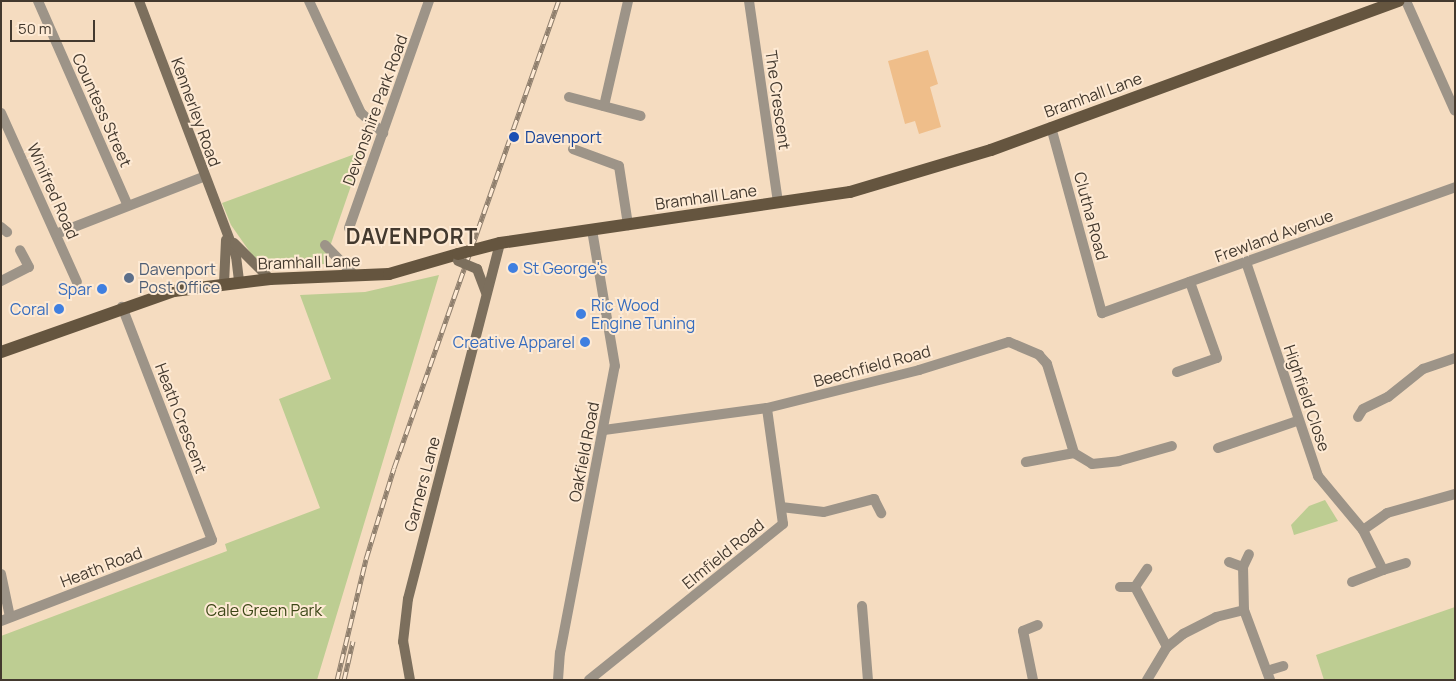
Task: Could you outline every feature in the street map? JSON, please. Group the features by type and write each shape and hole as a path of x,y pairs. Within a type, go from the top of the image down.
{"main road":[{"name":"Bramhall Lane","path":"1,352 122,307 174,291 270,279 389,274 454,258 500,243 850,192 955,162 1399,1"}],"street":[{"name":"Countess Street","path":"38,1 127,204"},
{"name":"Kennerley Road","path":"139,1 203,177 226,232"},
{"path":"308,1 361,113 383,133"},
{"name":"Devonshire Park Road","path":"349,228 429,1"},
{"path":"604,106 628,1"},
{"name":"The Crescent","path":"749,1 778,203"},
{"path":"1406,1 1455,111"},
{"path":"569,97 641,116"},
{"name":"Winifred Road","path":"1,113 77,282"},
{"name":"Clutha Road","path":"1051,127 1102,313"},
{"path":"573,149 619,166 628,225"},
{"path":"56,234 127,204 203,177"},
{"name":"Frewland Avenue","path":"1102,313 1455,187"},
{"name":"Oakfield Road","path":"558,680 560,652 615,366 613,343 592,230"},
{"path":"226,232 250,263 270,279"},
{"path":"226,232 236,256 239,282"},
{"path":"224,284 226,232"},
{"name":"Garners Lane","path":"410,680 403,642 408,599 500,243"},
{"path":"325,245 355,276"},
{"path":"1,281 29,267 20,250"},
{"path":"454,258 477,269 486,298"},
{"name":"Highfield Close","path":"1246,262 1297,421 1318,476 1363,530 1383,570"},
{"path":"1177,372 1217,358 1190,282"},
{"name":"Heath Crescent","path":"122,307 212,540"},
{"name":"Beechfield Road","path":"604,430 767,408 919,370 1009,342 1039,355 1047,364 1074,453"},
{"path":"1358,417 1363,409 1388,398 1423,369 1455,358"},
{"name":"Elmfield Road","path":"589,680 783,524 767,408"},
{"path":"1218,448 1297,421"},
{"path":"1026,462 1074,453 1092,464 1119,461 1172,446"},
{"path":"1363,530 1387,513 1455,494"},
{"path":"781,506 824,512 874,499 881,513"},
{"name":"Heath Road","path":"6,619 212,540"},
{"path":"1250,554 1243,567 1244,610 1268,675 1283,666"},
{"path":"1229,562 1243,567"},
{"path":"1352,582 1406,563"},
{"path":"1135,587 1147,569"},
{"path":"1,574 6,619"},
{"path":"1120,587 1135,587"},
{"path":"1135,587 1167,647"},
{"path":"862,606 868,680"},
{"path":"1147,680 1167,647 1216,617 1244,610"},
{"path":"1033,680 1023,631 1038,625"}],"green space":[{"path":"363,151 324,264 277,266 261,263 252,255 231,225 222,203"},
{"name":"Cale Green Park","path":"439,275 317,680 1,680 1,636 227,551 225,544 320,508 279,399 331,379 300,295 365,292"},
{"path":"1325,500 1338,521 1294,535 1291,525 1309,506"},
{"path":"1455,607 1455,680 1324,680 1316,655"}],"building":[{"path":"928,50 938,84 930,87 941,127 919,134 915,121 905,124 888,61"}],"railway":[{"path":"337,680 366,559 394,468 558,1"},
{"path":"344,680 353,641"}],"place":[{"name":"Davenport","path":"514,137"},
{"name":"St George's","path":"513,268"},
{"name":"Davenport Post Office","path":"129,278"},
{"name":"Spar","path":"102,289"},
{"name":"Coral","path":"59,309"},
{"name":"Ric Wood Engine Tuning","path":"581,314"},
{"name":"Creative Apparel","path":"585,342"}],"district":[{"name":"DAVENPORT","path":"412,236"}]}
